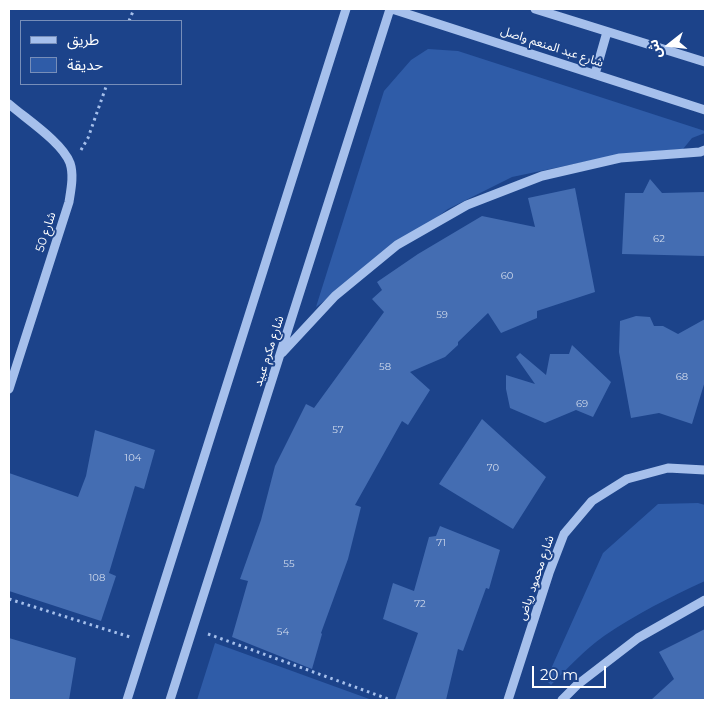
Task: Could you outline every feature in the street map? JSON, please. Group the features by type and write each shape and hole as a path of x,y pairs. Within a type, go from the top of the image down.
{"street":[{"path":"127,700 346,9"},
{"name":"شارع عبد المنعم واصل","path":"391,9 705,110"},
{"name":"شارع مكرم عبيد","path":"170,700 391,9"},
{"path":"534,9 705,62"},
{"path":"595,74 607,32"},
{"path":"9,104 61,147 70,164"},
{"path":"280,355 335,296 390,251 467,205 542,176 620,158 700,152 705,150"},
{"name":"شارع 50","path":"9,389 69,202 72,182 70,164"},
{"name":"شارع محمود رياض","path":"508,700 549,573 564,534 592,501 627,479 668,468 705,470"},
{"path":"562,700 577,685 638,638 705,600"}],"path":[{"path":"70,164 88,138 107,85"},
{"path":"9,599 145,642"},
{"path":"193,629 391,700"}],"green space":[{"path":"428,49 458,51 705,131 705,133 692,138 683,149 622,154 512,177 448,209 316,307 384,91 411,60"},
{"path":"698,503 705,505 705,581 653,606 604,636 583,653 551,685 546,680 603,553 658,504"},
{"path":"215,643 372,700 197,700"}],"building":[{"path":"650,179 662,193 705,192 705,256 622,254 625,193 643,193"},
{"path":"575,188 595,292 537,311 537,318 501,333 488,313 445,357 410,372 430,390 408,425 402,421 355,505 361,507 348,559 321,633 312,669 232,637 248,581 240,579 261,520 275,466 306,404 314,408 384,312 372,299 382,290 377,282 418,254 482,216 535,227 528,198"},
{"path":"636,316 650,317 654,326 663,326 678,334 705,319 705,381 692,424 659,413 631,418 619,352 620,321"},
{"path":"572,345 611,382 593,417 576,410 545,423 510,408 506,389 506,375 535,384 516,357 520,353 546,375 550,354 569,354"},
{"path":"482,419 546,477 513,529 439,484"},
{"path":"95,430 155,450 144,489 135,486 109,573 116,576 101,621 9,591 9,473 78,497 86,476"},
{"path":"440,526 500,550 489,589 486,588 463,651 458,649 446,700 395,700 418,633 383,619 393,583 414,591 429,537 436,536"},
{"path":"705,629 705,700 651,700 674,679 659,652"},
{"path":"9,638 76,658 69,700 9,700"}]}
